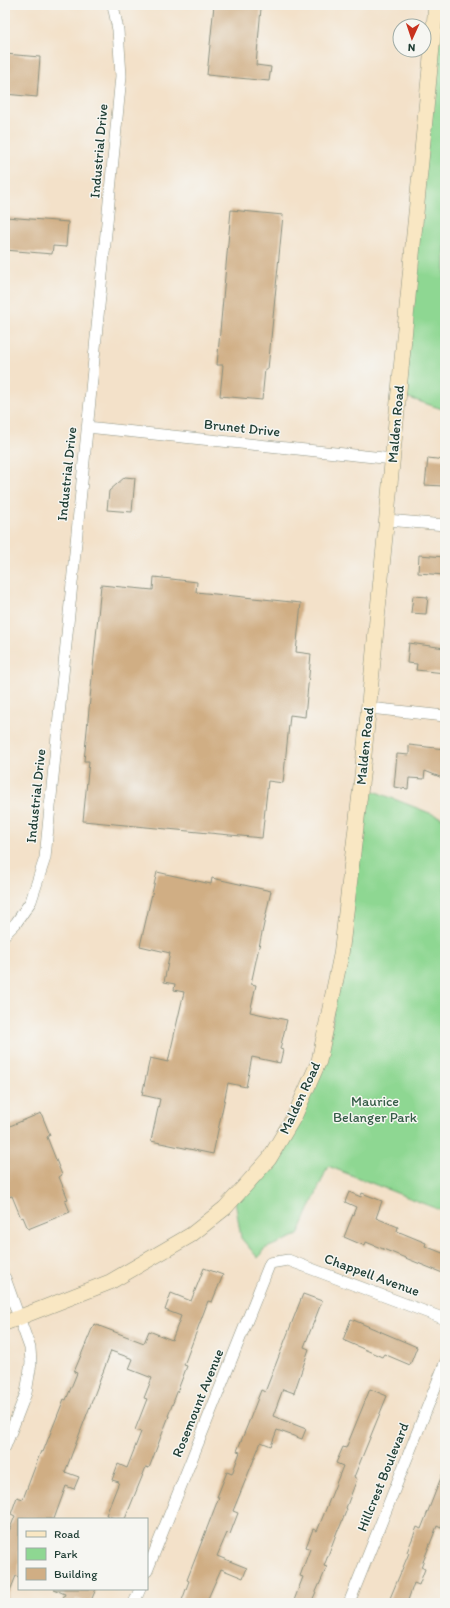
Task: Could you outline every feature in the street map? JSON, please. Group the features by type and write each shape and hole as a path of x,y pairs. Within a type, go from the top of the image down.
{"main road":[{"name":"Malden Road","path":"5,1323 110,1282 191,1235 225,1208 269,1159 296,1115 319,1061 341,955 369,708 436,5"}],"street":[{"name":"Industrial Drive","path":"5,934 16,923 31,900 45,858 121,76 118,30 113,5"},
{"name":"Brunet Drive","path":"87,427 393,459"},
{"path":"388,520 445,525"},
{"path":"369,708 445,716"},
{"name":"Chappell Avenue","path":"288,1260 445,1318"},
{"name":"Rosemount Avenue","path":"148,1568 270,1263 288,1260"},
{"path":"5,1278 30,1348 29,1376 26,1393 5,1447"},
{"name":"Hillcrest Boulevard","path":"349,1603 445,1363"},
{"path":"134,1603 140,1590"}],"green space":[{"path":"437,5 445,5 445,410 400,395"},
{"name":"Maurice Belanger Park","path":"361,786 445,819 445,1212 328,1166 298,1235 264,1249 258,1258 241,1238 234,1194 277,1146 332,1023"}],"building":[{"path":"214,5 261,8 256,65 271,67 269,81 207,75"},
{"path":"5,54 40,57 37,97 5,94"},
{"path":"231,210 283,215 268,369 265,369 262,400 220,396 223,365 217,365"},
{"path":"6,217 68,222 66,247 53,246 52,254 5,250"},
{"path":"428,458 445,460 443,486 425,485"},
{"path":"125,477 135,478 132,512 107,510 109,491"},
{"path":"419,555 445,557 445,575 418,573"},
{"path":"154,577 197,582 196,592 301,603 296,652 311,654 305,717 290,715 283,783 268,781 262,838 83,821 89,761 84,761 101,585 153,590"},
{"path":"413,596 428,597 426,614 411,613"},
{"path":"409,643 445,648 445,673 416,670 417,664 407,663"},
{"path":"409,745 445,749 445,779 425,771 424,779 409,778 408,789 394,787 397,754 409,755"},
{"path":"157,872 211,884 212,878 271,891 251,984 256,985 250,1012 287,1020 280,1049 283,1050 280,1063 252,1057 246,1087 228,1083 213,1154 151,1141 160,1099 142,1095 150,1058 168,1062 184,992 174,990 175,984 164,982 170,953 140,946"},
{"path":"41,1113 50,1135 47,1137 62,1175 59,1177 68,1199 65,1200 70,1212 28,1229 23,1217 21,1218 12,1196 8,1197 5,1191 5,1128"},
{"path":"349,1192 361,1197 362,1193 382,1201 376,1218 398,1227 397,1231 426,1243 425,1246 445,1254 445,1274 366,1242 365,1246 344,1237 356,1207 345,1202"},
{"path":"204,1268 223,1275 212,1302 208,1301 184,1365 187,1366 169,1416 149,1468 146,1467 125,1518 114,1518 106,1515 119,1482 112,1480 118,1464 127,1468 141,1432 135,1430 147,1399 144,1398 152,1378 129,1369 133,1359 111,1351 65,1472 79,1477 74,1489 66,1486 54,1518 18,1518 18,1577 16,1576 5,1603 5,1541 15,1516 11,1514 17,1497 23,1499 41,1451 43,1452 64,1399 66,1400 77,1373 74,1372 94,1324 144,1343 149,1331 172,1340 181,1316 165,1310 171,1293 191,1301"},
{"path":"303,1294 322,1301 304,1347 309,1349 294,1393 283,1389 273,1416 306,1429 302,1439 277,1430 271,1446 261,1442 233,1511 238,1513 230,1534 227,1533 217,1556 247,1568 243,1578 221,1569 206,1603 181,1603 189,1581 187,1580 219,1497 217,1497 227,1472 232,1474 240,1452 237,1451 261,1390 265,1392"},
{"path":"351,1319 417,1347 410,1365 384,1354 382,1357 343,1340"},
{"path":"370,1389 387,1396 354,1477 357,1479 346,1508 347,1509 324,1566 327,1567 311,1603 293,1603 303,1577 300,1576 310,1549 306,1547 313,1529 317,1531 318,1529 343,1466 336,1463 343,1447 346,1448"},
{"path":"444,1470 445,1518 441,1528 437,1526 421,1567 425,1569 419,1585 414,1583 407,1603 388,1603 409,1553 407,1552 417,1527 421,1529"},
{"path":"55,1590 96,1590 90,1603 76,1599 75,1603 70,1603 62,1600 65,1594"}]}
